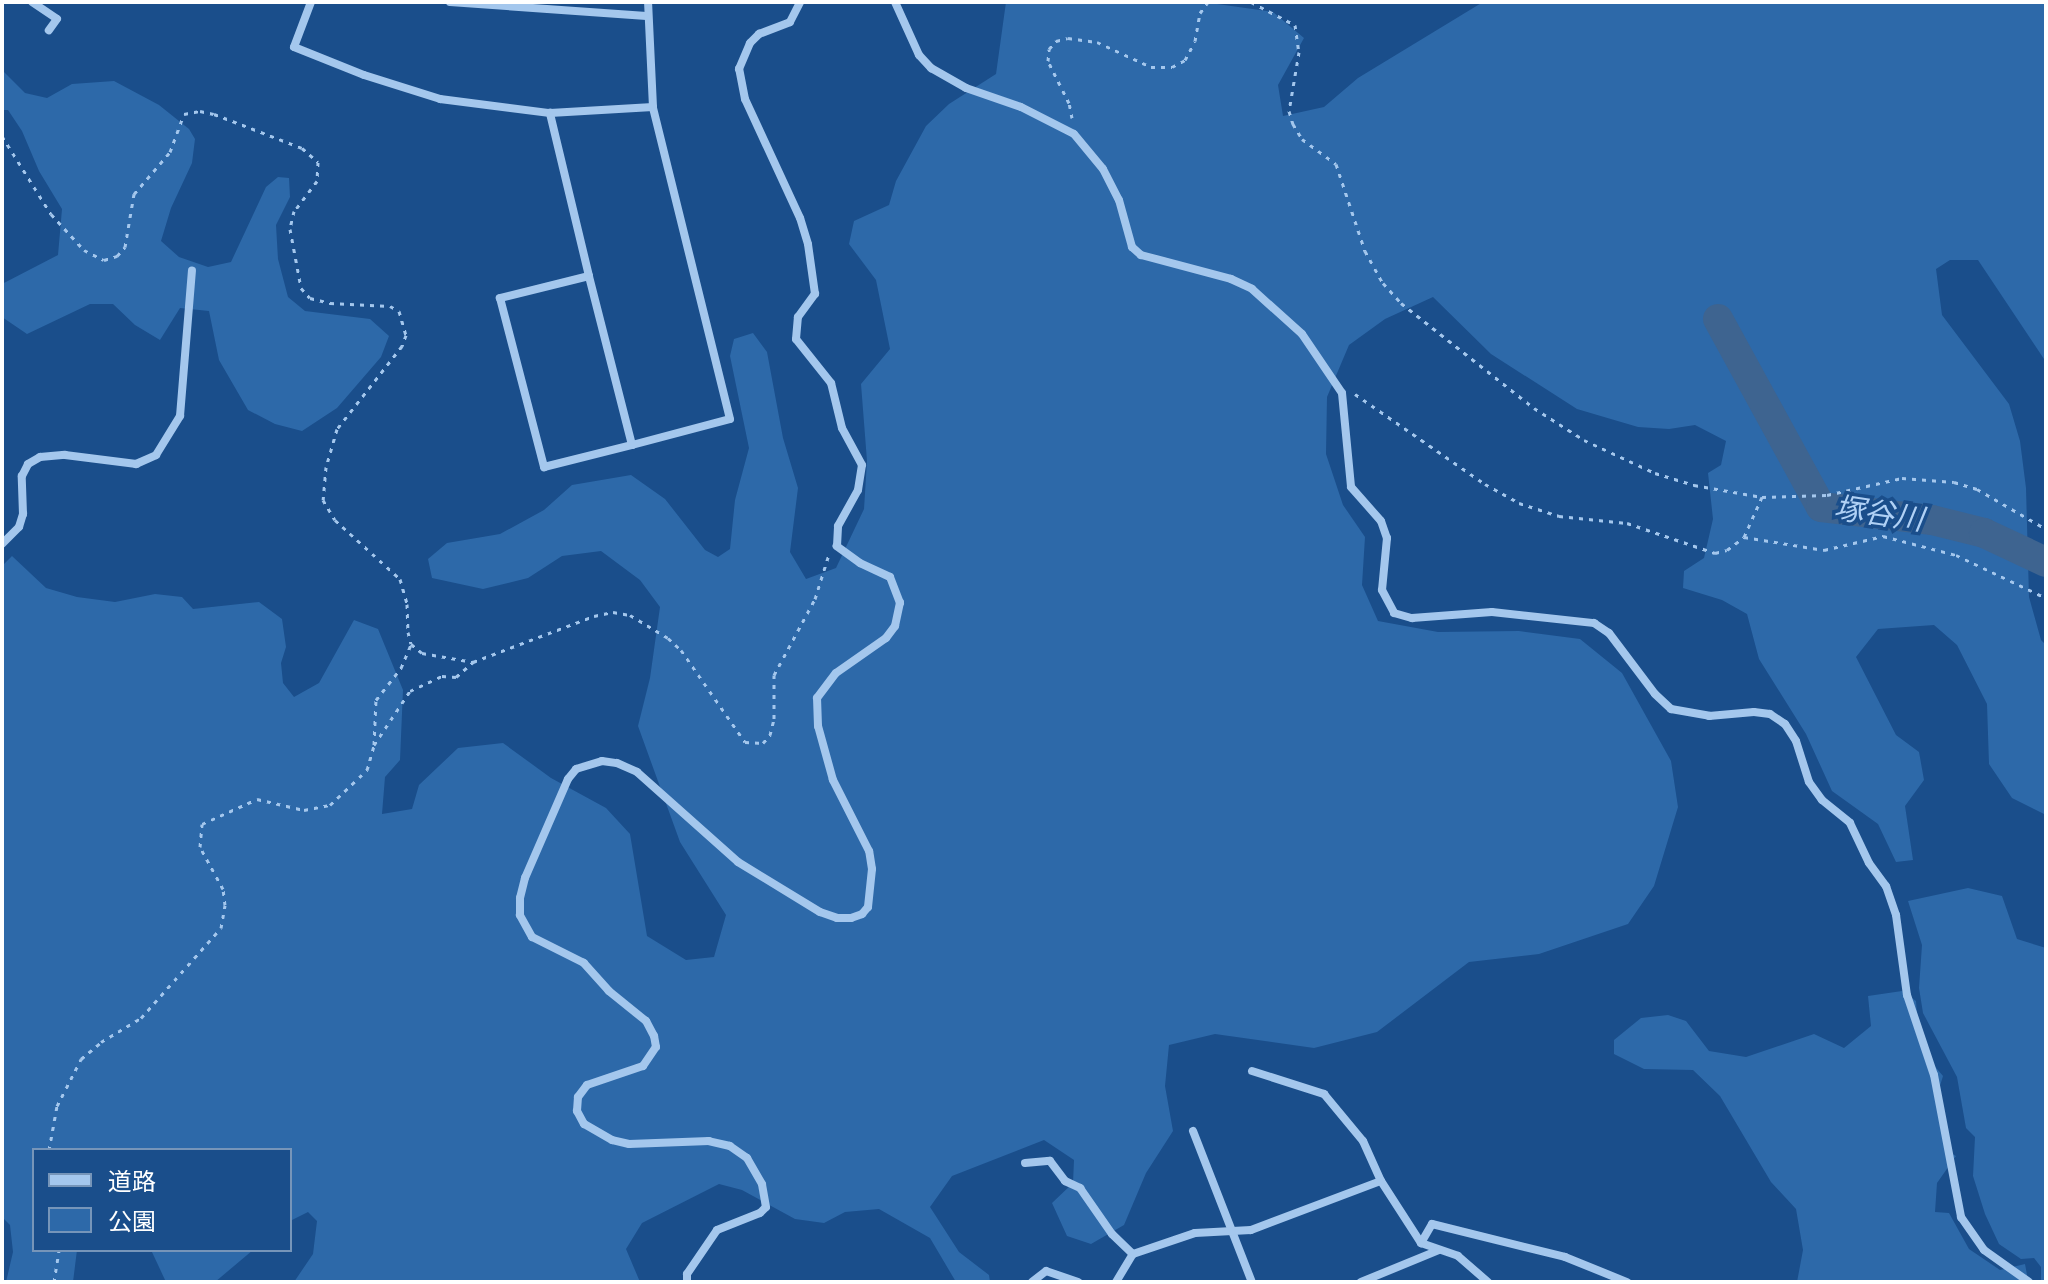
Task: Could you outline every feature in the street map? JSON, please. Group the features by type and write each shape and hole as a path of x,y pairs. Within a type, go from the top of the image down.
{"street":[{"path":"32,2 57,19 49,30"},
{"path":"311,2 294,47 364,75 440,99 550,113 653,107"},
{"path":"450,2 647,16"},
{"path":"589,276 500,298 544,467 730,419 653,107 648,2"},
{"path":"687,1282 687,1274 717,1230 760,1213 766,1207 762,1184 747,1158 730,1146 709,1141 629,1144 612,1140 584,1124 577,1111 578,1097 587,1085 643,1066 656,1047 654,1036 646,1021 609,991 584,963 532,937 520,915 520,898 525,878 568,779 576,769 602,761 617,763 637,772 695,827 782,891 837,918 862,914 868,907 872,869 869,851 833,780 818,726 817,698 836,673 886,638 895,626 900,603 890,577 860,563 837,546 838,526 858,490 862,465 842,428 831,383 796,339 798,317 815,294 808,244 800,218 745,99 739,69 750,43 759,34 790,22 800,2"},
{"path":"895,2 919,55 931,68 966,88 1021,107 1074,134 1103,169 1119,200 1132,247 1153,260 1231,279 1252,289 1302,334 1342,393 1351,487 1381,521 1387,538 1382,590 1394,613 1412,618 1492,612 1594,623 1609,633 1655,694 1671,709 1709,716 1754,712 1770,714 1785,724 1796,741 1809,782 1822,800 1850,823 1869,863 1886,886 1896,915 1907,995 1934,1075 1961,1217 1984,1250 2029,1282"},
{"path":"550,113 632,445"},
{"path":"2,544 19,527 22,476 28,464 40,457 65,455 136,464 156,455 180,416 192,270"},
{"path":"1252,1071 1324,1094 1363,1141 1381,1181 1421,1243 1458,1256 1488,1282"},
{"path":"1193,1131 1252,1282"},
{"path":"1025,1163 1050,1161 1065,1181 1080,1188 1112,1234 1133,1254"},
{"path":"1116,1282 1133,1254 1195,1233 1251,1230 1381,1181"},
{"path":"1421,1243 1432,1224 1565,1257 1627,1282"},
{"path":"1361,1282 1440,1250"},
{"path":"1032,1282 1046,1271 1078,1282"}],"path":[{"path":"1074,134 1069,103 1048,61 1049,49 1056,41 1068,38 1097,42 1151,67 1172,67 1185,60 1195,41 1200,13 1208,2"},
{"path":"1251,2 1295,25 1299,52 1289,111 1293,124 1302,139 1336,164 1372,267 1401,303 1534,408 1584,440 1655,473 1762,497 1827,495 1902,478 1954,482 1977,489 2046,529"},
{"path":"2,136 51,214 84,250 104,260 117,256 125,247 134,194 170,152 184,114 200,111 214,114 302,148 318,162 317,181 294,211 290,229 301,288 310,298 330,303 390,306 399,311 406,335 402,346 337,429 326,467 323,500 335,520 400,579 411,644 401,668 376,700 374,745 367,770 330,805 304,810 257,799 202,824 200,847 223,889 221,928 141,1018 101,1042 81,1059 57,1106 49,1148"},
{"path":"1342,393 1353,392 1519,503 1559,516 1627,523 1715,553 1727,550 1744,537 1762,497"},
{"path":"1744,537 1824,550 1883,536 1905,540 1956,555 2046,598"},
{"path":"374,745 410,691 442,676 456,677 473,662 594,616 613,612 630,615 668,638 681,650 745,742 763,743 770,735 774,719 774,675 807,617 827,558 837,546"},
{"path":"411,644 422,653 438,659 473,662"},
{"path":"54,1282 59,1252"}],"green space":[{"path":"1006,2 1203,2 1273,12 1304,38 1278,85 1283,116 1324,107 1358,78 1483,2 2046,2 2046,362 1978,260 1950,260 1936,269 1942,315 2009,404 2020,441 2026,488 2029,597 2041,640 2046,645 2046,815 2012,798 1989,764 1987,704 1957,645 1934,625 1878,629 1856,657 1896,735 1919,752 1924,780 1905,806 1913,860 1896,862 1878,824 1832,791 1806,734 1759,659 1747,614 1722,600 1683,588 1684,571 1704,558 1713,519 1708,473 1721,465 1726,441 1695,425 1669,429 1638,427 1577,409 1491,354 1433,297 1385,319 1349,345 1327,397 1326,454 1343,505 1365,537 1362,585 1378,621 1438,632 1519,631 1580,639 1622,673 1671,761 1678,807 1654,886 1628,924 1539,954 1469,962 1377,1032 1314,1048 1215,1034 1169,1045 1165,1086 1173,1131 1146,1173 1124,1225 1091,1244 1067,1236 1052,1203 1073,1183 1074,1160 1044,1140 952,1176 930,1207 959,1252 989,1275 990,1282 956,1282 930,1238 879,1209 845,1212 824,1223 795,1219 742,1190 719,1184 642,1223 626,1249 640,1282 294,1282 313,1254 317,1221 308,1212 292,1220 292,1148 32,1148 32,1252 77,1252 73,1282 6,1282 13,1252 10,1225 2,1217 2,566 12,556 46,588 77,597 115,602 155,594 182,597 193,609 259,602 282,619 286,647 281,663 283,683 294,697 319,683 354,620 378,629 403,690 400,760 385,777 382,814 412,809 419,785 458,748 503,743 551,778 606,808 630,834 647,936 686,960 714,957 726,915 680,842 638,726 650,678 660,607 640,580 601,551 562,556 528,578 483,589 432,578 428,559 447,543 500,534 544,510 572,485 631,475 665,499 705,550 718,557 730,549 735,500 749,448 730,356 734,339 753,333 767,352 783,438 798,488 790,552 806,579 836,568 864,509 867,461 861,384 890,349 876,280 849,244 854,221 889,205 896,181 926,126 949,104 996,74"},
{"path":"2,70 25,93 47,98 72,84 114,81 159,105 189,129 195,139 192,163 171,208 161,241 179,257 208,267 231,262 266,187 278,177 289,178 290,197 276,225 278,259 288,297 305,311 370,319 389,336 381,357 337,408 302,431 275,424 248,410 219,360 209,311 180,308 160,340 135,325 113,304 90,304 27,334 2,317 2,284 58,255 62,209 39,171 22,131 8,110 2,110"},
{"path":"1968,888 2002,896 2017,939 2046,948 2046,1282 2041,1282 2041,1267 2034,1258 2021,1259 1999,1244 1985,1214 1973,1176 1975,1137 1966,1128 1957,1077 1923,1013 1919,988 1922,945 1908,901"},
{"path":"1902,991 1916,1001 1918,1029 1927,1057 1943,1076 1939,1089 1945,1150 1956,1156 1937,1183 1935,1212 1949,1213 1969,1249 2000,1270 2025,1264 2028,1280 2032,1282 1797,1282 1803,1250 1796,1209 1771,1182 1720,1096 1693,1070 1644,1069 1614,1054 1614,1040 1641,1018 1668,1015 1686,1021 1709,1051 1746,1057 1814,1034 1844,1048 1871,1026 1868,996"},
{"path":"152,1252 251,1252 215,1282 166,1282"}],"waterway":[{"name":"塚谷川","path":"1718,319 1821,507 1932,520 1984,533 2046,562"}]}
